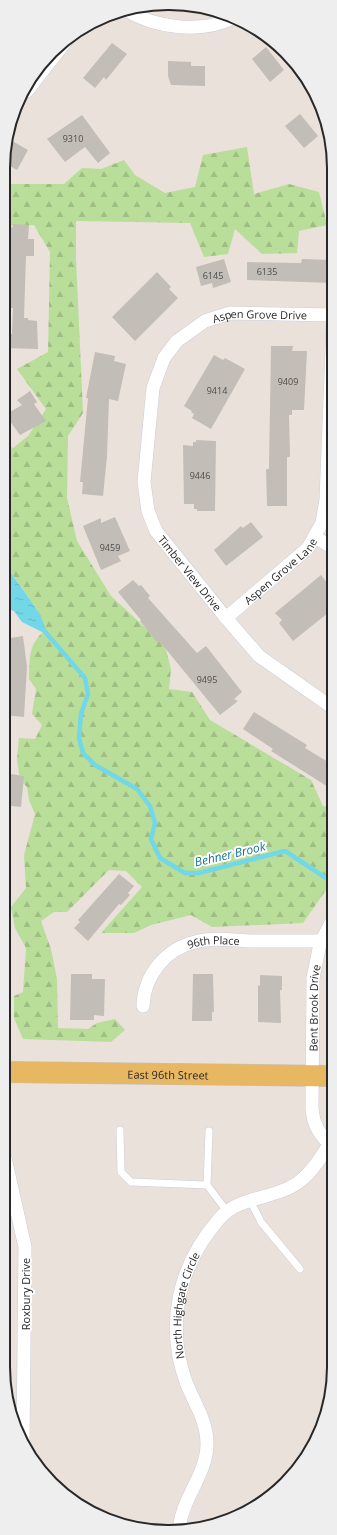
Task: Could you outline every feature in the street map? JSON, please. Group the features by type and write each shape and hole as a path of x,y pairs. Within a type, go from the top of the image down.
{"main road":[{"name":"East 96th Street","path":"10,1072 323,1076"}],"street":[{"path":"134,14 151,21 176,26 202,26 224,20"},
{"name":"Aspen Grove Drive","path":"191,330 210,319 236,312 327,315"},
{"name":"Timber View Drive","path":"191,330 177,341 168,353 155,381 145,468 145,497 150,517 164,543 258,656 327,704"},
{"name":"Aspen Grove Lane","path":"226,618 300,556 315,537 322,524 326,500 327,475"},
{"path":"315,537 327,544"},
{"name":"Bent Brook Drive","path":"327,930 321,941 313,978 323,1076 313,1114 320,1134 327,1141"},
{"name":"96th Place","path":"143,1006 146,986 152,973 165,957 177,949 191,943 204,940 321,941"},
{"name":"North Highgate Circle","path":"180,1525 181,1515 204,1464 207,1445 206,1426 183,1373 179,1352 177,1309 181,1286 188,1265 203,1236 226,1210 299,1182 327,1150"},
{"name":"Roxbury Drive","path":"10,1192 25,1247 23,1430"}],"lane":[{"path":"120,1130 121,1172 131,1182 207,1185"},
{"path":"209,1131 207,1185 226,1210"},
{"path":"250,1200 261,1222 300,1269"}],"green space":[{"path":"247,147 254,194 289,184 319,192 327,225 299,231 297,253 262,254 235,229 228,254 204,257 190,223 76,221 76,258 83,413 68,436 67,498 77,541 111,596 165,646 171,669 169,689 192,692 210,720 311,780 323,806 327,806 327,889 303,923 212,927 191,915 151,925 134,933 101,933 142,887 126,871 109,870 67,912 54,912 41,921 51,949 57,979 58,1028 88,1029 97,1023 115,1019 125,1030 111,1042 23,1039 14,1018 14,996 23,992 26,948 15,928 11,907 26,888 24,855 35,814 29,800 27,787 20,780 17,759 19,738 35,739 42,725 32,714 36,689 29,679 31,652 35,641 45,630 44,623 40,615 10,571 10,446 13,448 28,436 46,409 17,369 48,352 50,252 34,225 10,226 10,184 64,184 82,168 101,169 124,160 135,175 165,193 195,187 203,155"}],"water":[{"path":"10,571 40,615 45,629 42,632 22,622 14,611 10,610"}],"building":[{"path":"112,43 127,54 106,80 104,77 95,88 83,78"},
{"path":"266,47 284,70 270,82 252,59"},
{"path":"168,61 191,62 191,66 205,66 205,86 171,85 168,76"},
{"path":"300,114 318,136 304,148 285,126"},
{"path":"82,115 110,153 98,163 85,147 65,162 47,139"},
{"path":"12,141 28,150 17,170 10,166"},
{"path":"13,224 29,225 28,239 34,239 34,256 26,256 24,318 37,321 38,349 10,348 13,308 10,308 10,227 13,227"},
{"path":"224,259 231,282 213,288 212,283 201,286 196,267"},
{"path":"302,259 327,260 327,283 247,280 247,262 301,263"},
{"path":"157,272 171,287 169,289 178,298 135,341 112,317"},
{"path":"271,346 293,346 292,351 307,351 304,410 292,410 292,415 289,415 290,457 287,457 287,506 267,506 266,469 269,469"},
{"path":"95,352 115,356 114,361 126,364 118,401 109,399 107,456 103,496 82,494 83,482 80,482 88,398 86,398"},
{"path":"214,355 223,360 225,358 245,369 211,429 192,418 194,414 191,412 192,411 184,406"},
{"path":"30,391 37,402 34,404 46,421 20,435 10,421 10,412 22,405 17,400"},
{"path":"196,440 216,441 215,511 197,511 197,509 194,509 194,504 184,504 183,445 193,446 193,442 196,442"},
{"path":"115,517 130,551 118,556 121,561 101,570 83,526 101,518 101,523"},
{"path":"251,522 263,537 226,566 214,550 241,526 243,528"},
{"path":"321,575 327,583 327,614 293,641 279,623 282,620 275,613"},
{"path":"133,580 139,586 141,585 150,596 148,598 197,653 206,646 242,692 234,699 238,701 220,715 159,641 157,642 118,592"},
{"path":"23,636 27,667 24,717 10,716 10,638"},
{"path":"254,712 307,745 305,748 327,761 327,786 271,751 273,749 243,729"},
{"path":"10,774 24,776 21,807 10,806"},
{"path":"119,874 134,886 128,893 130,895 121,905 119,904 88,941 74,928 80,922 78,920"},
{"path":"71,974 92,974 92,979 105,979 104,1016 94,1015 94,1020 70,1020"},
{"path":"193,974 213,974 214,1012 212,1012 212,1021 192,1021"},
{"path":"260,975 282,976 282,990 280,990 281,1023 258,1022 258,985 260,986"}],"waterway":[{"name":"Behner Brook","path":"41,627 85,678 88,694 81,714 79,738 83,753 95,765 137,789 150,806 155,823 151,839 160,858 185,873 199,873 285,851 327,879"}]}
